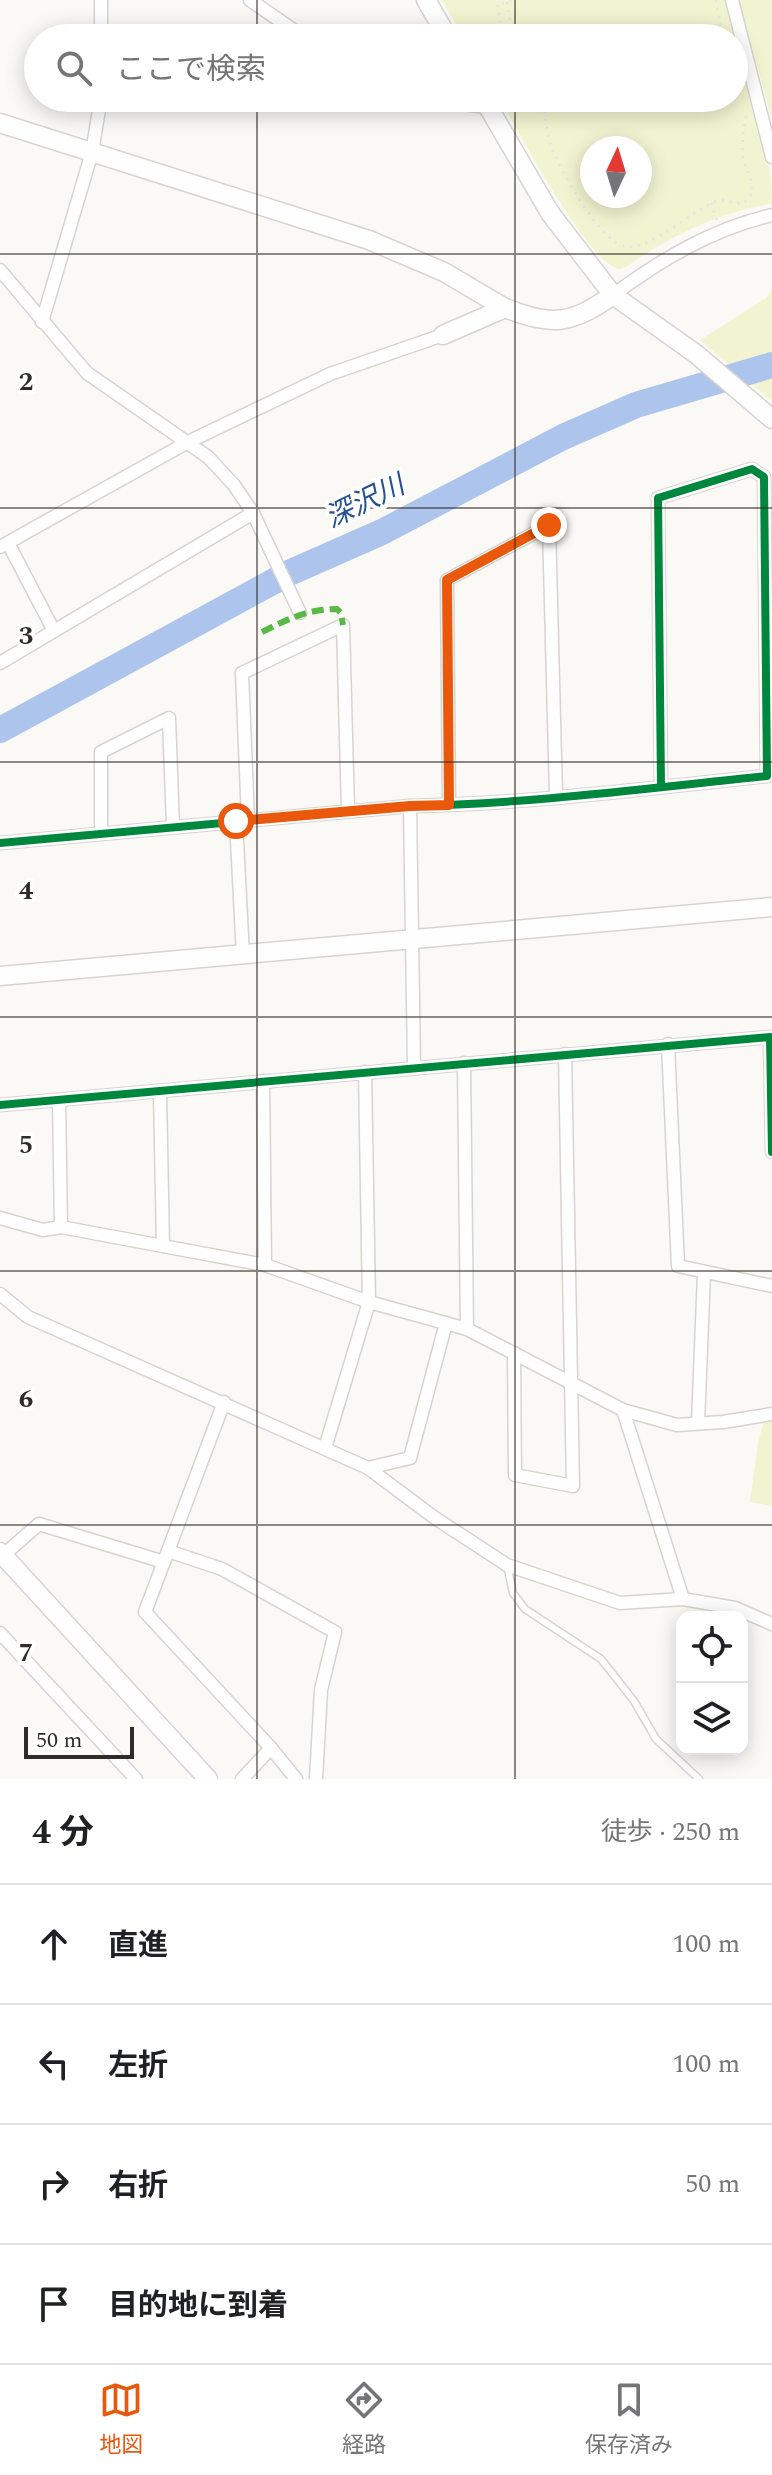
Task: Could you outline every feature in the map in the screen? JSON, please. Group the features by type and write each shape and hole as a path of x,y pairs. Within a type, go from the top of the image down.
{"street":[{"path":"101,0 101,24"},
{"path":"250,0 285,24"},
{"path":"426,0 440,24"},
{"path":"732,0 738,24"},
{"path":"748,63 772,157"},
{"path":"42,322 92,152 99,112"},
{"path":"492,112 550,213 613,295 686,347 767,414"},
{"path":"1,123 369,240 444,272 505,308 526,316 569,319 586,314 677,251 720,231 772,215"},
{"path":"0,270 87,373 208,457 234,485 253,513 300,613"},
{"path":"54,631 4,545 188,442 330,374 443,335 505,308"},
{"path":"0,843 242,820 449,805 661,787 767,776 770,693 764,477 752,469 658,498 661,787"},
{"path":"0,663 253,513"},
{"path":"449,805 447,580 549,525 556,796"},
{"path":"243,956 242,673 343,625 348,811"},
{"path":"101,833 101,752 169,718 173,827"},
{"path":"410,806 414,1066"},
{"path":"0,976 772,907"},
{"path":"0,1105 771,1036 772,1152"},
{"path":"668,1044 678,1266 772,1286"},
{"path":"514,1353 515,1475 573,1486 565,1054"},
{"path":"464,1063 467,1329"},
{"path":"325,1448 369,1302 365,1072"},
{"path":"263,1081 265,1265"},
{"path":"160,1092 163,1246"},
{"path":"59,1100 61,1227"},
{"path":"0,1218 43,1230 61,1227 265,1265 369,1302 467,1329 623,1410 677,1425 772,1414"},
{"path":"698,1423 704,1273"},
{"path":"0,1294 28,1317 368,1468 435,1518 507,1565 620,1603 683,1599 735,1608 772,1624"},
{"path":"368,1468 410,1458 446,1323"},
{"path":"224,1402 145,1612 296,1779"},
{"path":"623,1410 683,1599"},
{"path":"208,1779 1,1555 39,1524 222,1569 335,1632 321,1690 316,1779"},
{"path":"0,1633 133,1778"},
{"path":"242,1779 271,1748"}],"lane":[{"path":"507,1565 513,1593 525,1609 601,1659 634,1701 656,1739 699,1779"}],"path":[{"path":"500,24 497,4 516,0"},
{"path":"716,0 720,24"},
{"path":"507,2 511,24"},
{"path":"545,112 547,131 556,155 594,223 616,244 629,247 643,244 711,203 721,200 742,204 749,199 753,192 742,143 747,112"},
{"path":"711,203 717,224"}],"green space":[{"path":"442,0 727,0 734,24 455,24"},
{"path":"738,0 772,0 772,119 748,35 748,24 745,24"},
{"path":"748,75 767,155 772,204 714,220 677,236 620,269 601,257 569,216 507,112 748,112"},
{"path":"772,290 772,401 700,340 766,298"},
{"path":"772,1420 772,1506 750,1502 758,1442 764,1421"}],"waterway":[{"name":"深沢川","path":"0,730 289,573 382,532 563,437 636,405 772,365"}],"marked path":[{"path":"262,632 298,616 327,609 337,609 343,625"}],"cycle path":[{"path":"0,843 410,806 544,799 633,790 767,776 764,477 752,469 658,498 661,787"},
{"path":"0,1105 770,1037 772,1152"}],"route":[{"path":"236,821 449,805 447,580 549,525"}]}
